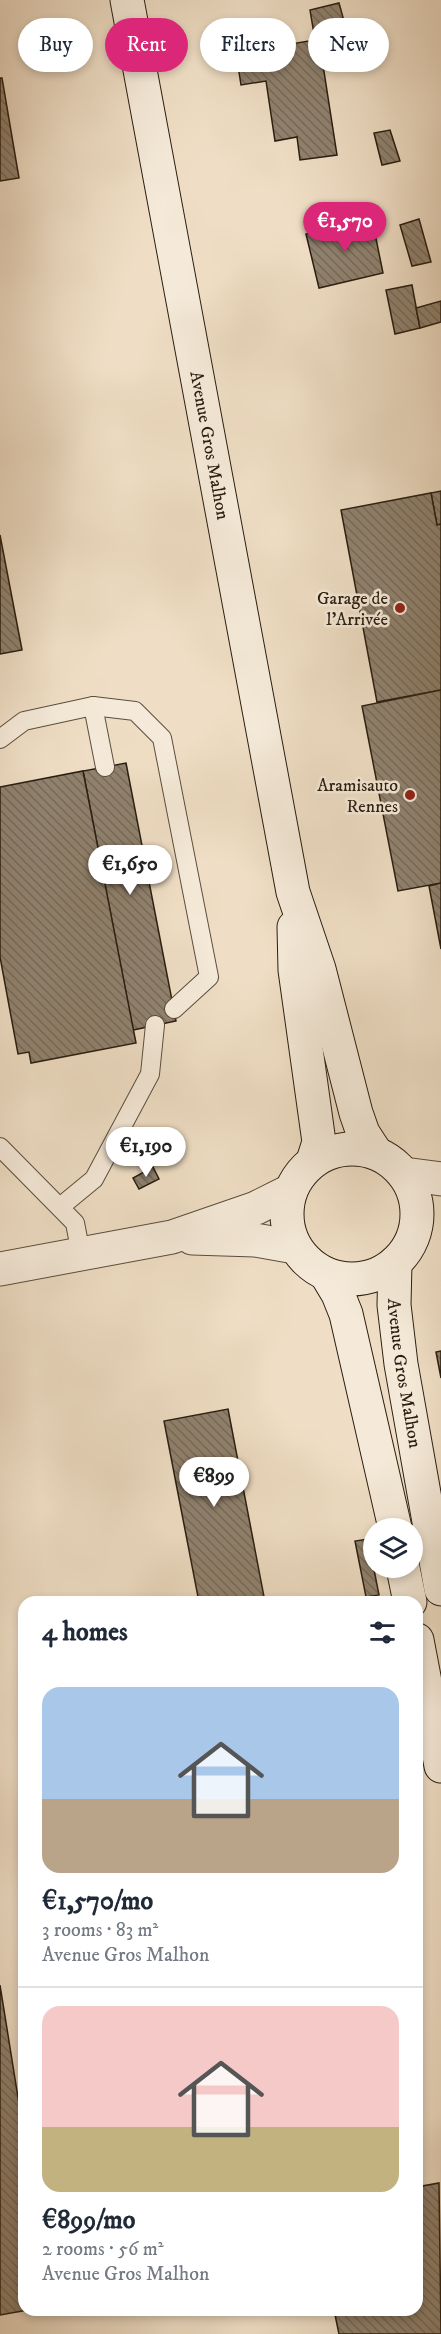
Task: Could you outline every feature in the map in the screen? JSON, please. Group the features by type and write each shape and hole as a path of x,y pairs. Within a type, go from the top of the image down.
{"main road":[{"name":"Avenue Gros Malhon","path":"127,0 293,892 319,969 356,1113 363,1133 376,1153"},
{"name":"Avenue Gros Malhon","path":"293,892 295,970 319,1142 313,1161"},
{"path":"344,1149 360,1149 376,1153 391,1162 404,1174 413,1191 417,1211 415,1229 408,1247 395,1263 380,1273 362,1278 344,1278 326,1274 308,1263 295,1247 288,1229 286,1210 290,1191 296,1180 313,1161 328,1153 344,1149"},
{"path":"404,1174 441,1179"},
{"path":"0,1269 172,1237 256,1208 290,1191"},
{"path":"172,1237 255,1240 295,1247"},
{"name":"Avenue Gros Malhon","path":"395,1263 394,1305 401,1364 441,1589"},
{"path":"326,1274 346,1314 393,1518"},
{"path":"405,1578 409,1596"},
{"path":"423,1672 441,1766"}],"lane":[{"path":"93,706 105,767"},
{"path":"0,739 24,721 93,706 135,711 162,738 209,977 174,1009"},
{"path":"60,1207 94,1179 150,1074 155,1025"},
{"path":"0,1147 75,1223 81,1254"}],"building":[{"path":"339,3 343,18 311,18 310,10"},
{"path":"308,41 308,72 324,72 337,155 300,160 297,137 275,141 266,81 241,85 239,72 296,72 296,43"},
{"path":"0,78 2,78 19,178 0,181"},
{"path":"390,130 400,161 382,165 374,133"},
{"path":"372,219 383,273 319,288 306,234"},
{"path":"419,219 431,262 412,266 400,225"},
{"path":"412,285 420,328 395,334 386,290"},
{"path":"441,301 441,322 420,328 416,308"},
{"path":"441,491 441,524 437,525 431,493"},
{"name":"Garage de l'Arrivée","path":"431,493 437,525 441,524 441,690 377,702 341,510"},
{"path":"0,535 22,650 0,654"},
{"name":"Aramisauto Rennes","path":"441,690 441,883 398,891 362,706"},
{"path":"126,763 176,1021 133,1030 83,771"},
{"path":"83,771 136,1043 31,1063 29,1052 18,1054 0,957 0,787"},
{"path":"441,883 441,949 429,886"},
{"path":"153,1167 159,1179 139,1189 133,1178"},
{"path":"441,1351 441,1378 436,1352"},
{"path":"228,1409 264,1596 198,1596 164,1421"},
{"path":"363,1540 363,1578 376,1578 379,1595 366,1596 355,1541"},
{"path":"0,1985 18,2098 18,2312 0,2315"},
{"path":"439,2183 441,2334 339,2334 335,2316 423,2316 423,2186"}],"place":[{"name":"Garage de l'Arrivée","path":"400,608"},
{"name":"Aramisauto Rennes","path":"410,795"}]}
